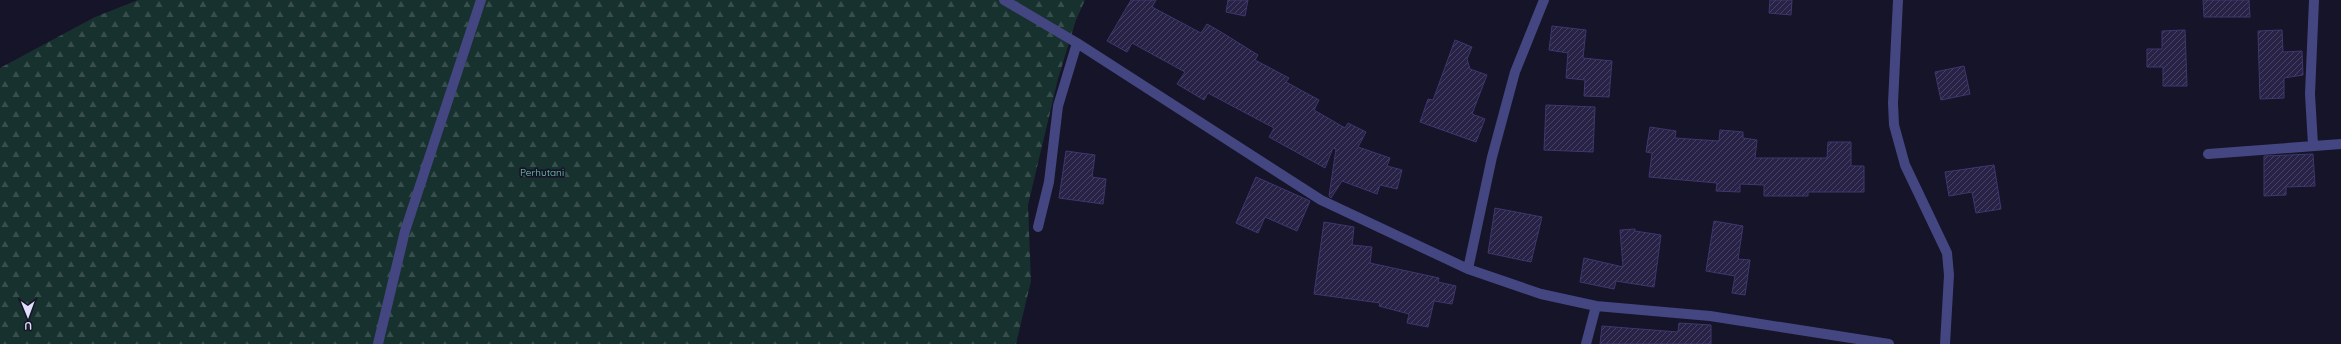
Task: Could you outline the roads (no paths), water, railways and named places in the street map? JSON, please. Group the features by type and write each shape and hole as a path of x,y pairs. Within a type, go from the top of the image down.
{"street":[{"path":"378,344 405,231 480,0"},
{"path":"1004,0 1076,42 1321,200 1468,269 1540,294 1596,306 1710,316 1889,344"},
{"path":"1468,269 1492,157 1515,72 1544,0"},
{"path":"1898,0 1893,102 1894,125 1905,165 1947,253 1950,275 1944,344"},
{"path":"2313,145 2310,94 2314,0"},
{"path":"1038,227 1049,182 1058,106 1076,42"},
{"path":"2208,154 2341,144"},
{"path":"1586,344 1596,306"}],"park label":[{"name":"Perhutani","path":"542,172"}]}
